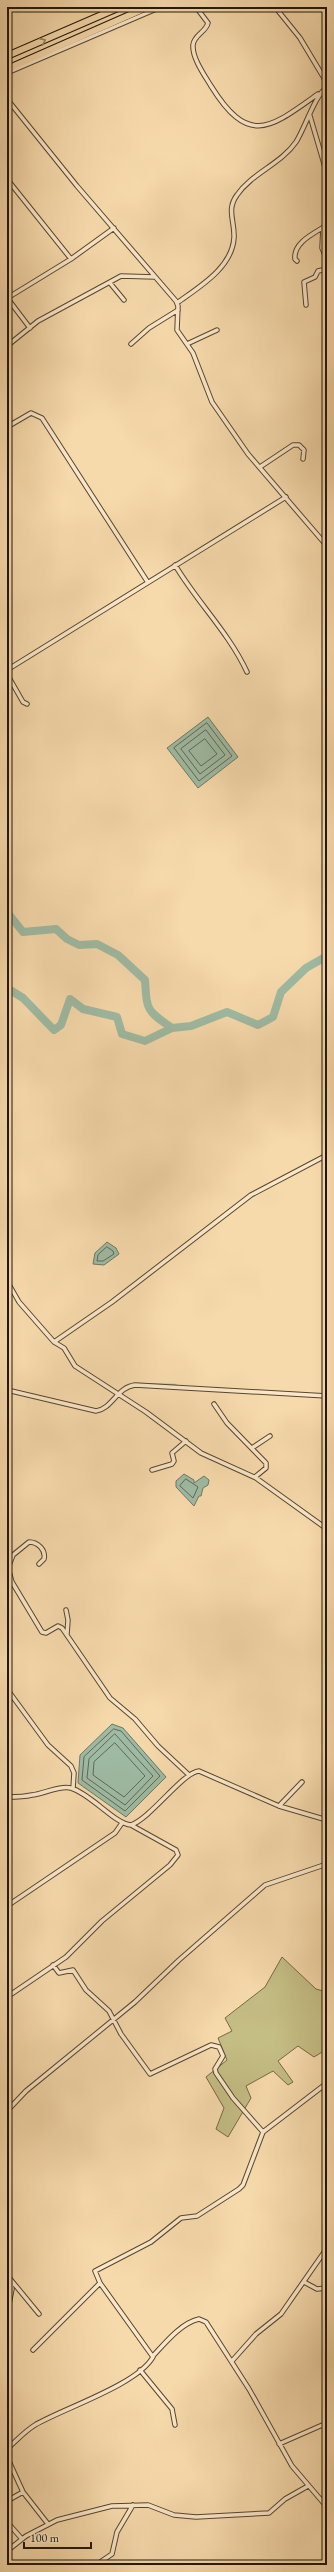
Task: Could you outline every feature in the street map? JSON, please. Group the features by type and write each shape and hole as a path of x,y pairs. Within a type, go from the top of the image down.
{"highway":[{"path":"7,56 120,7"},
{"path":"7,69 148,7"}],"street":[{"path":"7,74 162,7"},
{"path":"196,7 208,23 194,40 193,47 195,57 225,107 242,122 256,126 272,124 327,88"},
{"path":"275,7 300,38 327,83"},
{"path":"177,303 220,268 232,246 231,204 246,184 292,147 310,116 319,93"},
{"path":"7,99 177,303 177,330 193,353 212,402 260,467 327,546"},
{"path":"310,116 327,174"},
{"path":"7,179 71,259"},
{"path":"298,261 295,259 295,252 302,242 327,226"},
{"path":"30,328 9,296 71,259 114,228"},
{"path":"323,228 321,242 327,260"},
{"path":"306,305 304,282 314,277 318,271 327,269"},
{"path":"7,346 30,328 125,275 155,277"},
{"path":"110,283 124,300"},
{"path":"131,344 149,328 178,310"},
{"path":"187,344 217,330"},
{"path":"7,427 26,414 34,413 42,418 147,581"},
{"path":"260,467 294,445 299,445 304,450 304,459"},
{"path":"7,670 147,581 286,497"},
{"path":"175,565 187,585 238,653 247,672"},
{"path":"7,674 23,702 27,704"},
{"path":"54,1342 112,1302 250,1195 327,1155"},
{"path":"7,1281 19,1302 54,1342 64,1348 75,1366 210,1458 254,1477 327,1529"},
{"path":"7,1390 96,1411 104,1408 118,1394 129,1386 135,1385 327,1396"},
{"path":"214,1404 227,1423 252,1448 267,1466 254,1477"},
{"path":"252,1448 270,1436"},
{"path":"152,1470 172,1464 174,1461 172,1453 186,1441"},
{"path":"39,1564 45,1557 42,1549 32,1542 26,1543 8,1563 9,1582 42,1632 46,1634 60,1626 68,1634 110,1698 135,1719 162,1751 189,1775"},
{"path":"66,1610 68,1634"},
{"path":"7,1689 48,1745 71,1766 74,1777 73,1789"},
{"path":"131,1825 155,1807 189,1775 196,1772 206,1773 279,1806 327,1820"},
{"path":"279,1806 302,1782"},
{"path":"7,1797 32,1795 65,1787 73,1789 102,1806 122,1823 131,1825 176,1850 178,1855 170,1865 118,1908 66,1957 7,1997"},
{"path":"7,1906 115,1833 122,1823"},
{"path":"7,2111 26,2091 114,2019 179,1960 271,1882 327,1864"},
{"path":"53,1965 59,1973 69,1969 73,1970 86,1990 114,2019 121,2034 151,2074 165,2065 211,2045 219,2047 223,2056 215,2069 216,2073 233,2098 263,2132"},
{"path":"153,2356 100,2283 95,2275 97,2270 151,2242 181,2218 197,2216 241,2187 263,2132 327,2083"},
{"path":"232,2361 256,2334 281,2314 327,2248"},
{"path":"7,2265 12,2289 9,2304"},
{"path":"11,2280 38,2314"},
{"path":"304,2282 317,2289 327,2288"},
{"path":"33,2350 100,2283"},
{"path":"7,2449 34,2425 85,2402 140,2370 150,2362 153,2356 174,2335 200,2319 208,2325 232,2361 292,2466 327,2507"},
{"path":"140,2370 172,2409 175,2425"},
{"path":"279,2444 327,2423"},
{"path":"7,2457 23,2492 48,2524"},
{"path":"7,2551 22,2539 48,2524 67,2517 112,2506 148,2505 174,2515 196,2517 270,2513 285,2499 308,2486"},
{"path":"7,2500 23,2492"},
{"path":"96,2565 112,2554 117,2532 133,2505"},
{"path":"7,2522 22,2539"}],"shaded area":[{"path":"282,1957 316,1989 327,1992 327,2049 314,2057 298,2046 278,2061 293,2082 288,2085 273,2071 246,2086 251,2098 228,2137 216,2129 224,2108 206,2077 227,2060 218,2038 232,2031 225,2018 265,1987"}],"water":[{"path":"208,717 238,757 198,788 167,748"},
{"path":"107,1242 116,1248 119,1254 104,1265 93,1264 95,1253"},
{"path":"184,1474 194,1480 194,1483 204,1476 209,1480 208,1485 203,1488 201,1496 199,1496 194,1506 176,1487 176,1481"},
{"path":"112,1724 123,1728 166,1777 126,1817 78,1783 80,1755"}],"waterway":[{"path":"7,912 23,932 56,929 67,939 79,945 97,944 118,955 145,980 146,998 150,1009 157,1017 172,1028"},
{"path":"7,988 23,998 54,1030 61,1025 70,999 83,1009 117,1017 122,1034 145,1041 172,1028 191,1026 227,1012 258,1025 273,1017 281,992 306,968 327,956"},
{"path":"136,1385 175,1386"}]}
